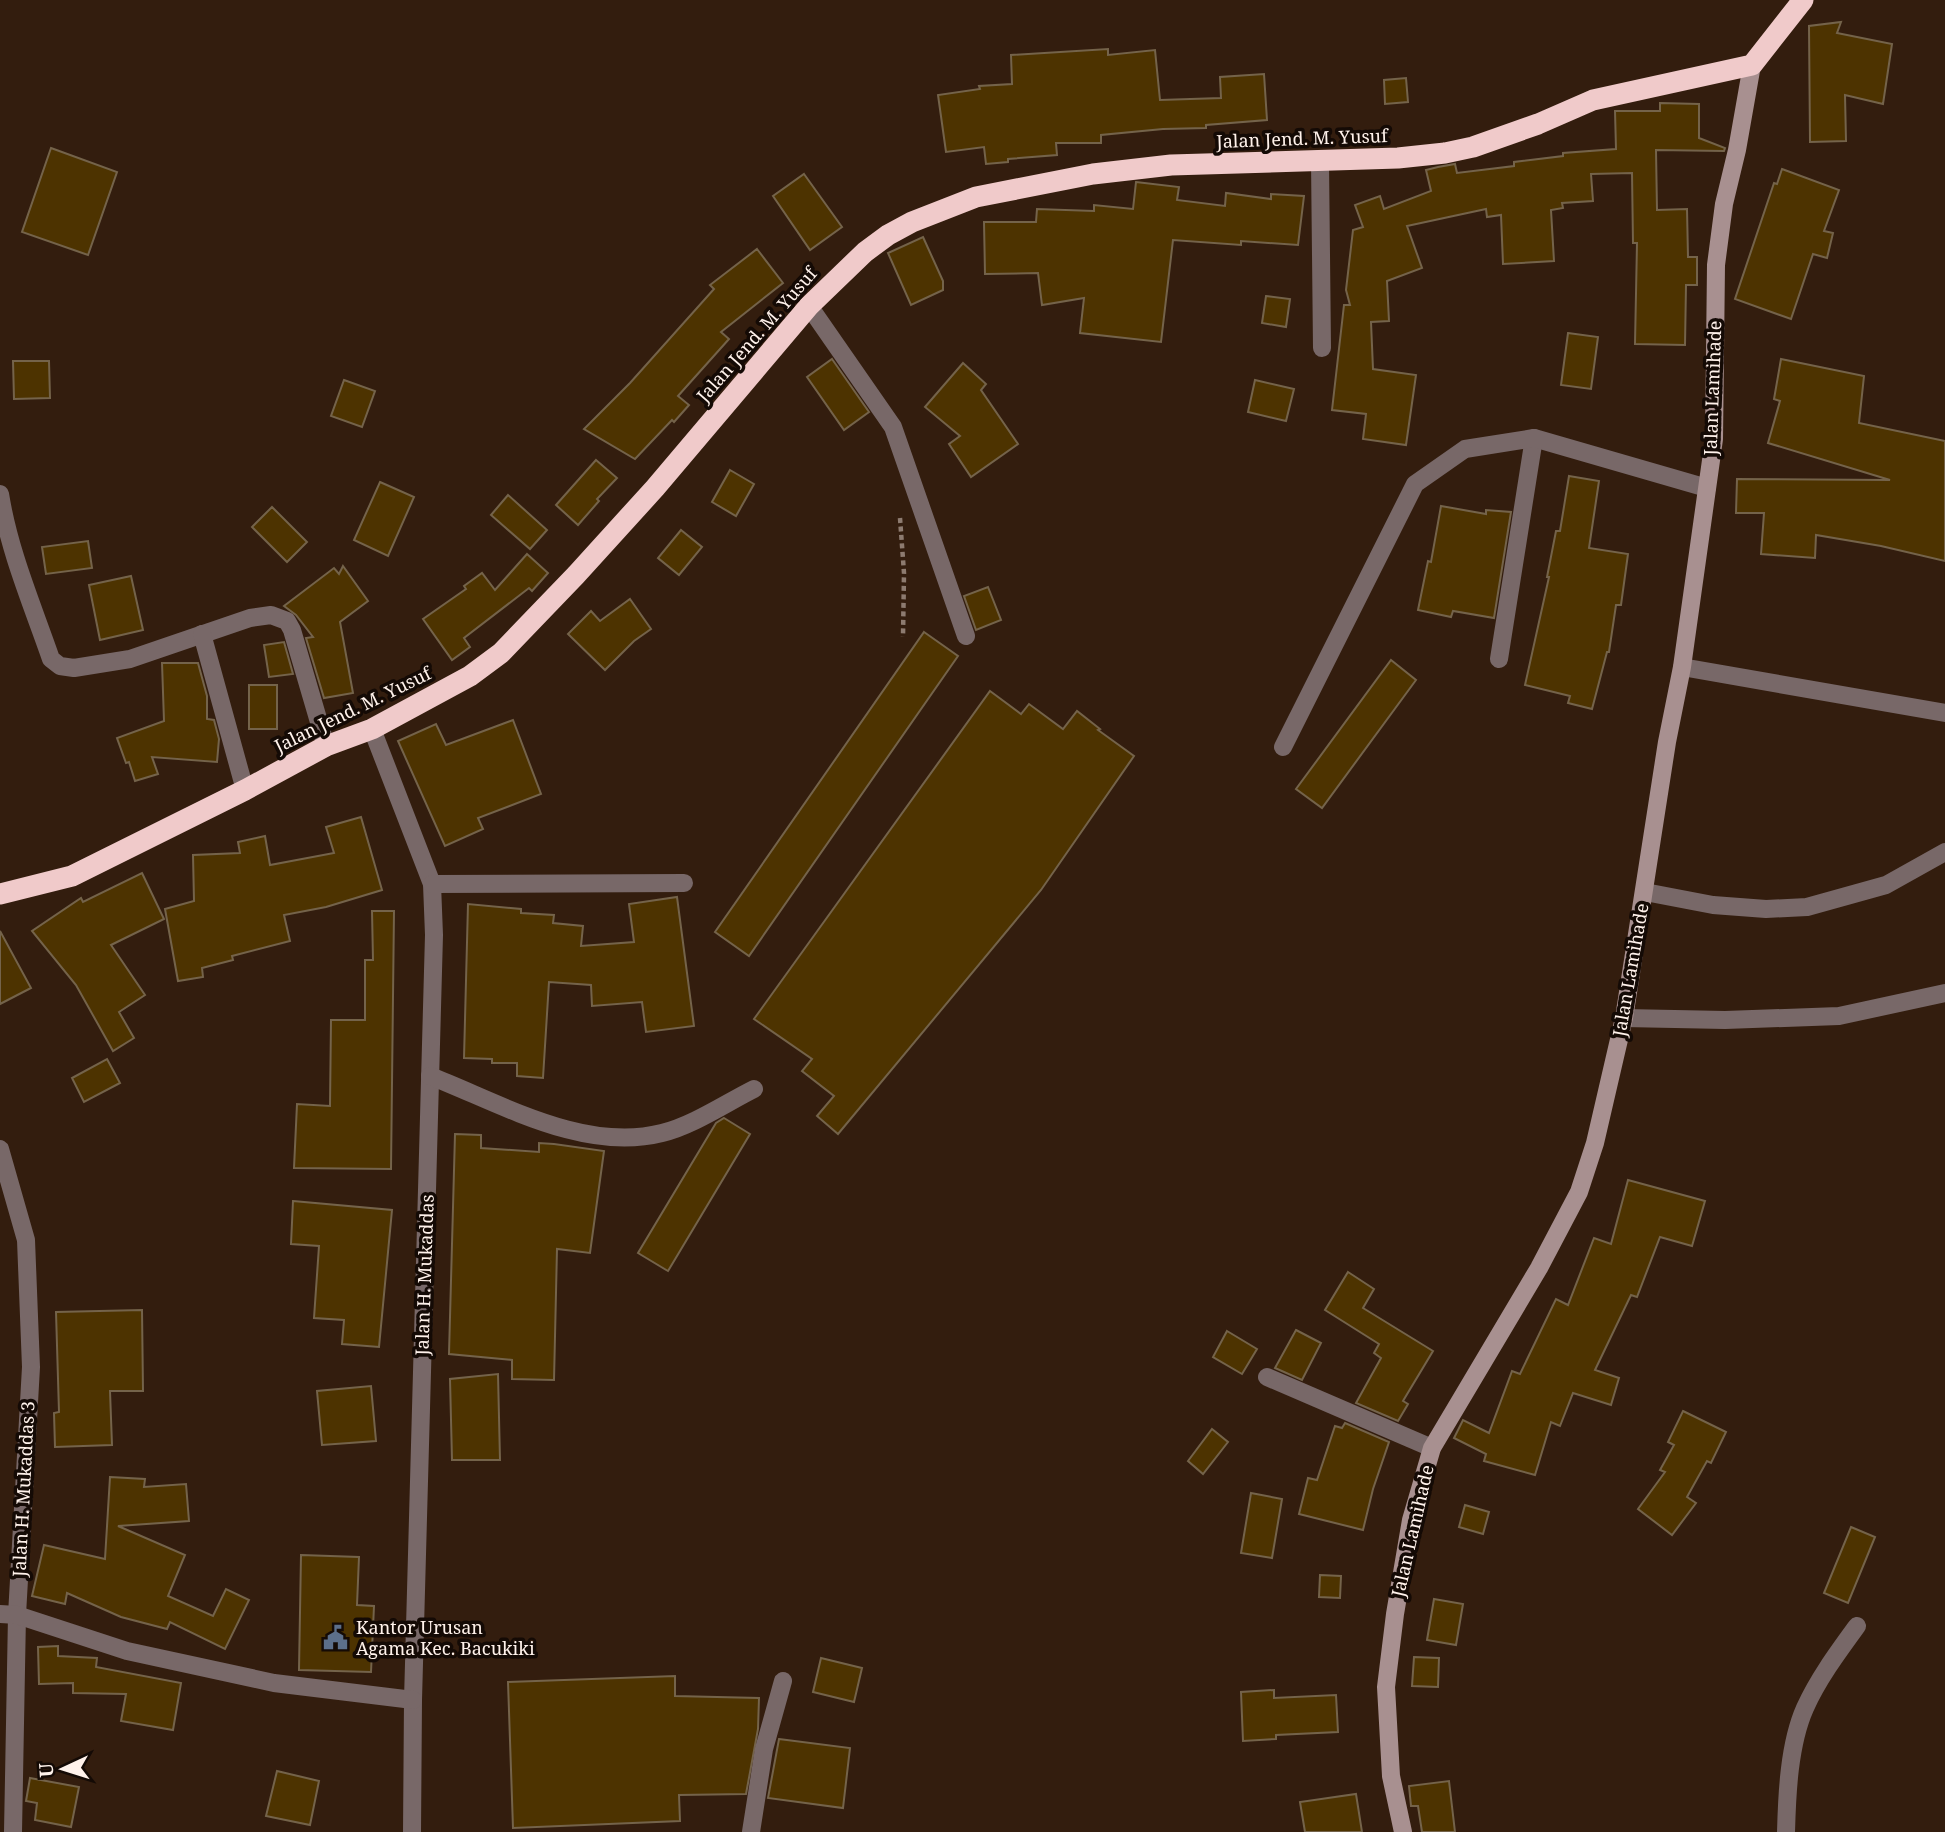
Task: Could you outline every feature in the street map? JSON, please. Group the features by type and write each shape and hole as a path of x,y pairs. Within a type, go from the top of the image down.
{"highway":[{"path":"1752,65 1803,0"},
{"name":"Jalan Jend. M. Yusuf","path":"0,894 72,876 245,790 326,746 372,729 458,684 500,653 655,488 809,306 865,252 912,222 976,197 1046,182 1136,169 1171,165 1398,158 1445,153 1473,147 1593,100 1752,65"}],"street":[{"name":"Jalan Lamihade","path":"1403,1832 1391,1776 1386,1687 1411,1520 1432,1448 1539,1268 1579,1192 1595,1143 1624,1018 1667,742 1682,667 1714,439 1716,265 1724,204 1752,65"},
{"path":"1320,161 1322,348"},
{"path":"809,306 893,427 966,636"},
{"path":"1499,659 1534,438"},
{"path":"1283,747 1415,484 1465,449 1534,438 1707,488"},
{"path":"0,494 5,527 23,579 51,659 60,666 74,668 130,659 250,618 271,615 287,621 292,630 326,746"},
{"path":"202,634 245,790"},
{"path":"1682,667 1945,713"},
{"name":"Jalan H. Mukaddas","path":"372,729 432,884 434,935 413,1700 412,1832"},
{"path":"1645,892 1713,905 1766,909 1807,907 1886,885 1945,852"},
{"path":"432,884 684,883"},
{"path":"1624,1018 1725,1020 1839,1016 1945,993"},
{"path":"430,1076 524,1116 605,1136 626,1137 663,1133 754,1089"},
{"name":"Jalan H. Mukaddas 3","path":"0,1149 26,1240 31,1367 27,1455 8,1615 13,1832"},
{"path":"1266,1377 1432,1448"},
{"path":"8,1615 127,1651 274,1684 413,1700"},
{"path":"1786,1832 1787,1795 1793,1750 1804,1710 1829,1664 1857,1626"},
{"path":"751,1832 764,1749 783,1681"}],"path":[{"path":"899,507 904,573 903,637"}],"building":[{"path":"1841,22 1837,33 1892,44 1883,104 1845,95 1846,141 1810,142 1809,26"},
{"path":"1108,49 1108,55 1155,50 1160,100 1221,98 1220,77 1264,74 1267,120 1206,125 1206,128 1101,135 1101,143 1056,143 1057,155 1008,159 1008,162 986,164 984,147 946,152 938,95 980,89 979,86 1012,84 1011,55"},
{"path":"1406,78 1408,102 1385,104 1384,80"},
{"path":"1660,103 1699,104 1699,138 1725,148 1724,151 1656,150 1657,210 1687,209 1688,257 1697,257 1697,285 1686,285 1685,345 1635,344 1637,243 1633,243 1632,173 1591,174 1593,201 1562,203 1563,208 1551,210 1554,261 1503,264 1501,215 1487,217 1486,209 1407,226 1422,268 1387,281 1389,321 1371,322 1373,369 1416,375 1406,445 1363,439 1366,414 1332,410 1344,305 1350,305 1346,290 1353,230 1363,227 1355,205 1380,196 1384,209 1431,191 1426,170 1438,167 1455,164 1457,173 1514,166 1514,162 1563,156 1563,153 1616,149 1615,111 1660,111"},
{"path":"51,148 117,172 88,255 22,232"},
{"path":"1782,169 1839,190 1824,231 1833,233 1827,258 1813,254 1791,319 1735,299 1774,183 1777,184"},
{"path":"804,174 842,227 810,250 773,196"},
{"path":"1136,182 1179,187 1177,200 1225,206 1226,193 1271,199 1271,194 1304,196 1298,245 1241,241 1241,245 1173,240 1161,342 1080,333 1084,298 1042,305 1038,273 985,274 984,222 1036,222 1037,209 1094,211 1094,205 1133,209"},
{"path":"923,237 943,281 943,290 911,305 888,253"},
{"path":"757,249 783,283 721,332 729,339 678,396 689,405 674,422 672,420 635,459 584,429 630,383 714,289 710,285"},
{"path":"1266,296 1290,299 1286,327 1262,323"},
{"path":"1568,333 1598,337 1591,389 1561,385"},
{"path":"832,359 869,412 844,430 807,377"},
{"path":"1781,359 1864,376 1859,423 1945,441 1945,561 1816,535 1815,558 1761,554 1764,513 1736,513 1737,479 1890,480 1768,443 1780,401 1774,399"},
{"path":"13,361 49,361 50,398 14,399"},
{"path":"963,363 986,384 981,390 1018,444 971,477 949,444 960,436 925,407"},
{"path":"344,380 375,391 362,427 331,416"},
{"path":"1255,380 1294,389 1286,421 1248,412"},
{"path":"596,460 617,478 578,525 556,505"},
{"path":"730,470 754,484 736,516 712,502"},
{"path":"1569,476 1599,481 1589,548 1628,554 1621,605 1616,605 1609,652 1592,709 1568,703 1570,696 1525,685 1549,577 1556,531 1560,531"},
{"path":"380,482 414,497 388,556 354,540"},
{"path":"508,495 547,530 530,549 491,515"},
{"path":"1441,506 1486,514 1486,510 1511,512 1494,618 1453,611 1451,617 1418,610 1428,561 1431,562"},
{"path":"272,507 307,542 287,562 252,527"},
{"path":"681,530 702,547 679,575 658,558"},
{"path":"88,541 92,568 46,574 42,547"},
{"path":"527,554 548,573 532,591 529,588 464,638 470,647 452,660 423,619 466,589 464,586 482,573 495,590"},
{"path":"343,566 368,601 340,622 353,693 324,698 306,638 313,637 296,615 284,606 334,568 339,574"},
{"path":"131,576 143,630 100,640 89,585"},
{"path":"988,587 1001,620 976,630 964,596"},
{"path":"630,599 651,629 634,641 605,670 568,634 591,611 600,621"},
{"path":"924,632 958,656 749,956 715,932"},
{"path":"284,642 293,674 269,677 264,645"},
{"path":"1391,660 1416,680 1322,808 1296,789"},
{"path":"162,663 198,663 207,696 207,719 214,720 219,739 217,762 152,757 158,774 135,781 117,738 164,721"},
{"path":"249,685 277,685 277,729 249,729"},
{"path":"990,691 1021,714 1029,704 1063,729 1077,711 1134,756 1041,890 838,1134 817,1116 834,1096 802,1071 812,1059 754,1019"},
{"path":"513,720 541,794 478,818 483,829 445,846 398,741 436,724 446,745"},
{"path":"361,817 382,890 326,907 284,915 290,941 232,956 233,960 202,968 203,977 178,981 165,909 194,901 193,855 240,853 238,842 265,836 270,865 334,853 326,827"},
{"path":"142,873 164,919 111,945 145,995 119,1012 134,1038 113,1051 76,985 32,931 81,898 83,902"},
{"path":"677,897 694,1026 646,1032 642,1002 592,1006 591,985 549,982 543,1078 517,1076 517,1063 492,1063 492,1059 464,1058 468,904 521,909 521,913 554,915 553,923 583,926 581,946 634,942 629,904"},
{"path":"372,911 394,911 391,1169 294,1168 297,1104 330,1106 331,1020 365,1020 365,960 373,960"},
{"path":"0,931 31,988 0,1004"},
{"path":"107,1059 120,1083 84,1102 72,1078"},
{"path":"724,1118 750,1134 668,1271 638,1253 716,1123"},
{"path":"455,1134 481,1135 481,1148 539,1152 539,1143 604,1151 590,1253 557,1249 554,1380 512,1379 512,1360 449,1354"},
{"path":"1628,1180 1705,1201 1692,1246 1660,1237 1637,1297 1631,1295 1595,1370 1619,1378 1611,1405 1573,1393 1560,1426 1551,1422 1535,1475 1484,1461 1486,1454 1454,1438 1463,1420 1489,1433 1512,1371 1520,1374 1556,1299 1568,1305 1594,1238 1611,1244"},
{"path":"293,1201 392,1210 379,1347 342,1344 344,1320 314,1318 319,1246 291,1244"},
{"path":"1348,1272 1374,1289 1363,1308 1433,1351 1403,1401 1408,1404 1398,1421 1356,1403 1381,1358 1374,1353 1379,1344 1325,1310"},
{"path":"142,1310 143,1391 110,1391 112,1445 55,1447 54,1413 59,1412 56,1312"},
{"path":"1296,1330 1321,1343 1302,1380 1275,1368"},
{"path":"1227,1331 1257,1349 1242,1374 1213,1357"},
{"path":"498,1374 500,1460 452,1460 450,1379"},
{"path":"371,1386 376,1441 322,1445 317,1391"},
{"path":"1683,1411 1726,1432 1711,1463 1707,1461 1687,1497 1696,1503 1672,1535 1638,1509 1665,1472 1660,1470 1674,1445 1668,1442"},
{"path":"1345,1423 1389,1442 1363,1530 1299,1514 1308,1478 1317,1480 1335,1426 1342,1428"},
{"path":"1212,1429 1228,1442 1203,1474 1188,1461"},
{"path":"110,1477 145,1479 144,1487 186,1484 189,1521 118,1526 185,1555 168,1596 213,1616 226,1589 249,1600 225,1649 170,1622 167,1629 121,1617 67,1593 65,1604 32,1596 44,1545 105,1559"},
{"path":"1251,1493 1282,1499 1272,1558 1241,1553"},
{"path":"1465,1505 1489,1512 1483,1534 1459,1527"},
{"path":"1851,1527 1875,1537 1848,1603 1824,1593"},
{"name":"Kantor Urusan Agama Kec. Bacukiki","path":"301,1555 359,1557 357,1605 374,1606 371,1672 299,1670"},
{"path":"1320,1575 1341,1576 1340,1598 1319,1597"},
{"path":"1434,1599 1463,1604 1456,1645 1427,1640"},
{"path":"58,1646 58,1656 97,1658 96,1667 181,1683 173,1730 121,1721 126,1694 73,1693 73,1683 39,1684 38,1647"},
{"path":"1414,1657 1439,1658 1438,1687 1412,1686"},
{"path":"821,1658 862,1668 854,1702 813,1692"},
{"path":"675,1676 675,1696 759,1698 758,1729 746,1794 679,1795 680,1821 513,1828 508,1682"},
{"path":"1274,1690 1274,1698 1336,1695 1338,1732 1276,1735 1276,1739 1243,1741 1241,1692"},
{"path":"779,1739 850,1748 843,1808 768,1798"},
{"path":"277,1771 319,1781 310,1825 266,1816"},
{"path":"30,1778 79,1787 71,1827 35,1820 37,1803 26,1801"},
{"path":"1449,1781 1455,1832 1422,1832 1418,1806 1411,1806 1409,1786"},
{"path":"1356,1794 1362,1832 1305,1832 1300,1802"}],"place":[{"name":"Kantor Urusan Agama Kec. Bacukiki","path":"336,1638"}]}
